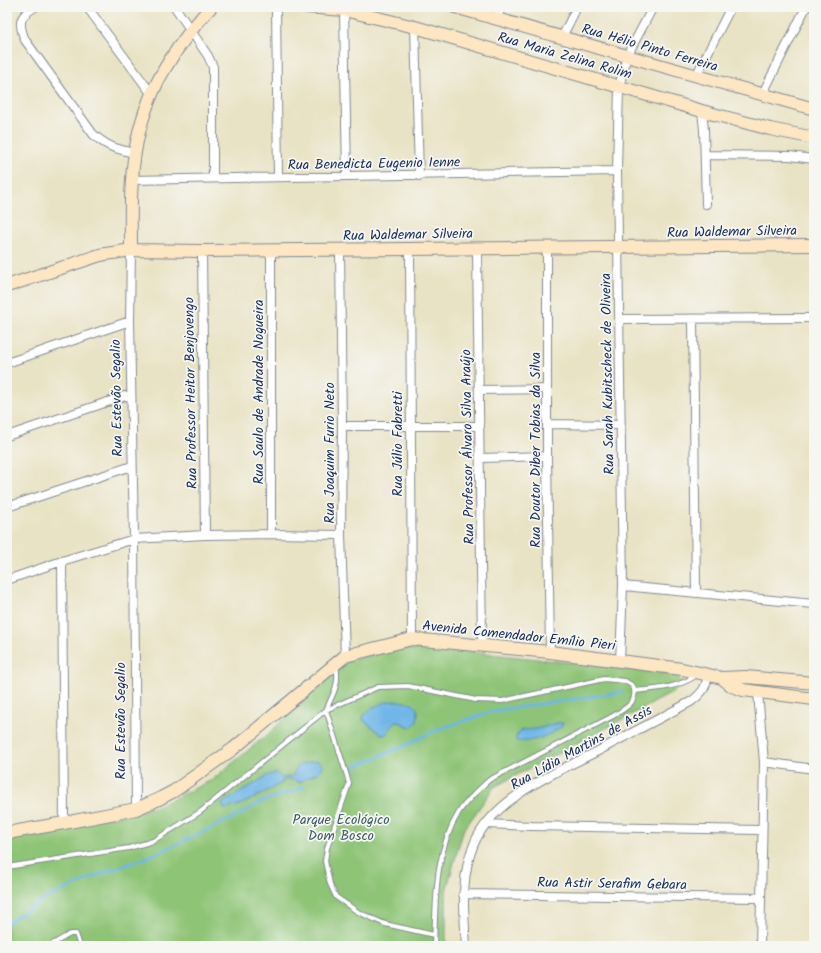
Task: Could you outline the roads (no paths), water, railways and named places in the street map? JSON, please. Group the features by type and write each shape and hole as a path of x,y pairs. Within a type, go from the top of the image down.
{"street":[{"path":"35,7 27,11 22,17 20,24 25,40 93,134 102,143 113,149 135,153"},
{"path":"87,7 151,93"},
{"path":"176,7 208,56 213,67 213,178"},
{"name":"Rua Estevão Segalio","path":"136,810 134,539 130,322 132,180 140,126 151,93 162,72 190,30 211,7"},
{"path":"276,7 278,177"},
{"name":"Rua Maria Zelina Rolim","path":"307,7 344,10 415,27 702,111 770,129 814,138"},
{"name":"Rua Hélio Pinto Ferreira","path":"455,7 814,109"},
{"path":"496,19 502,7"},
{"path":"562,37 577,7"},
{"name":"Rua Sarah Kubitscheck de Oliveira","path":"620,661 623,586 617,171 619,87 627,56 652,7"},
{"path":"696,76 731,7"},
{"path":"762,95 806,7"},
{"path":"344,10 347,176"},
{"path":"415,27 420,176"},
{"path":"702,111 706,204"},
{"path":"705,155 789,156 814,159"},
{"name":"Rua Benedicta Eugenio Ienne","path":"132,180 420,176 617,171"},
{"name":"Rua Waldemar Silveira","path":"7,286 100,255 131,250 340,250 814,245"},
{"name":"Rua Professor Álvaro Silva Araújo","path":"477,248 482,645"},
{"name":"Rua Doutor Diber Tobias da Silva","path":"547,248 547,456 550,652"},
{"name":"Rua Júlio Fabretti","path":"410,249 412,639"},
{"name":"Rua Saulo de Andrade Nogueira","path":"271,250 271,534"},
{"name":"Rua Joaquim Furio Neto","path":"340,250 342,426 340,660"},
{"name":"Rua Professor Heitor Benjovengo","path":"202,251 205,535"},
{"path":"619,319 814,318"},
{"path":"693,319 696,593"},
{"path":"7,363 130,322"},
{"path":"479,390 547,389"},
{"path":"7,436 131,394"},
{"path":"547,424 620,425"},
{"path":"342,426 480,426"},
{"path":"480,458 547,456"},
{"path":"7,507 132,466"},
{"path":"7,580 134,539 205,535 342,535"},
{"path":"62,561 64,823"},
{"path":"623,586 814,604"},
{"name":"Avenida Comendador Emílio Pieri","path":"7,833 136,810 174,791 233,749 340,660 412,639 550,652 620,661 722,678"},
{"name":"Rua Lídia Martins de Assis","path":"466,946 463,894 467,864 474,843 486,824 524,789 692,701 701,694 706,686 705,674"},
{"path":"722,678 745,677 814,683"},
{"path":"722,678 732,686 743,690 814,699"},
{"path":"758,693 764,762 761,830 760,946"},
{"path":"764,762 814,769"},
{"path":"486,824 761,830"},
{"name":"Rua Astir Serafim Gebara","path":"463,894 761,898"}],"lane":[{"path":"340,660 337,685 326,710 348,776 349,784 327,848 325,861 330,884 336,897 358,912 385,924 434,935"},
{"path":"635,691 673,687 705,674"},
{"path":"7,867 129,848 153,841 200,812 326,710 378,687 408,686 476,700 502,701 604,679 625,681 633,686 635,691 634,699 630,706 489,780 473,795 460,812 444,843 439,864 436,888 434,946"},
{"path":"50,946 74,933 76,934 80,946"}],"water":[{"path":"394,701 414,705 418,711 416,723 411,727 396,721 385,735 381,734 363,720 364,715 374,707 385,702"},
{"path":"557,723 563,723 562,726 546,736 528,741 516,741 516,736 522,730 537,729"},
{"path":"318,761 322,765 320,771 300,782 290,779 283,780 282,783 253,799 238,806 224,809 222,803 268,775 276,773 282,778 293,776 296,768 302,764"}],"waterway":[{"path":"354,767 406,745 436,730 493,711 622,692"},
{"path":"7,923 45,899 100,874 148,857 233,818 261,802 304,787"}],"park label":[{"name":"Parque Ecológico Dom Bosco","path":"341,828"}]}
